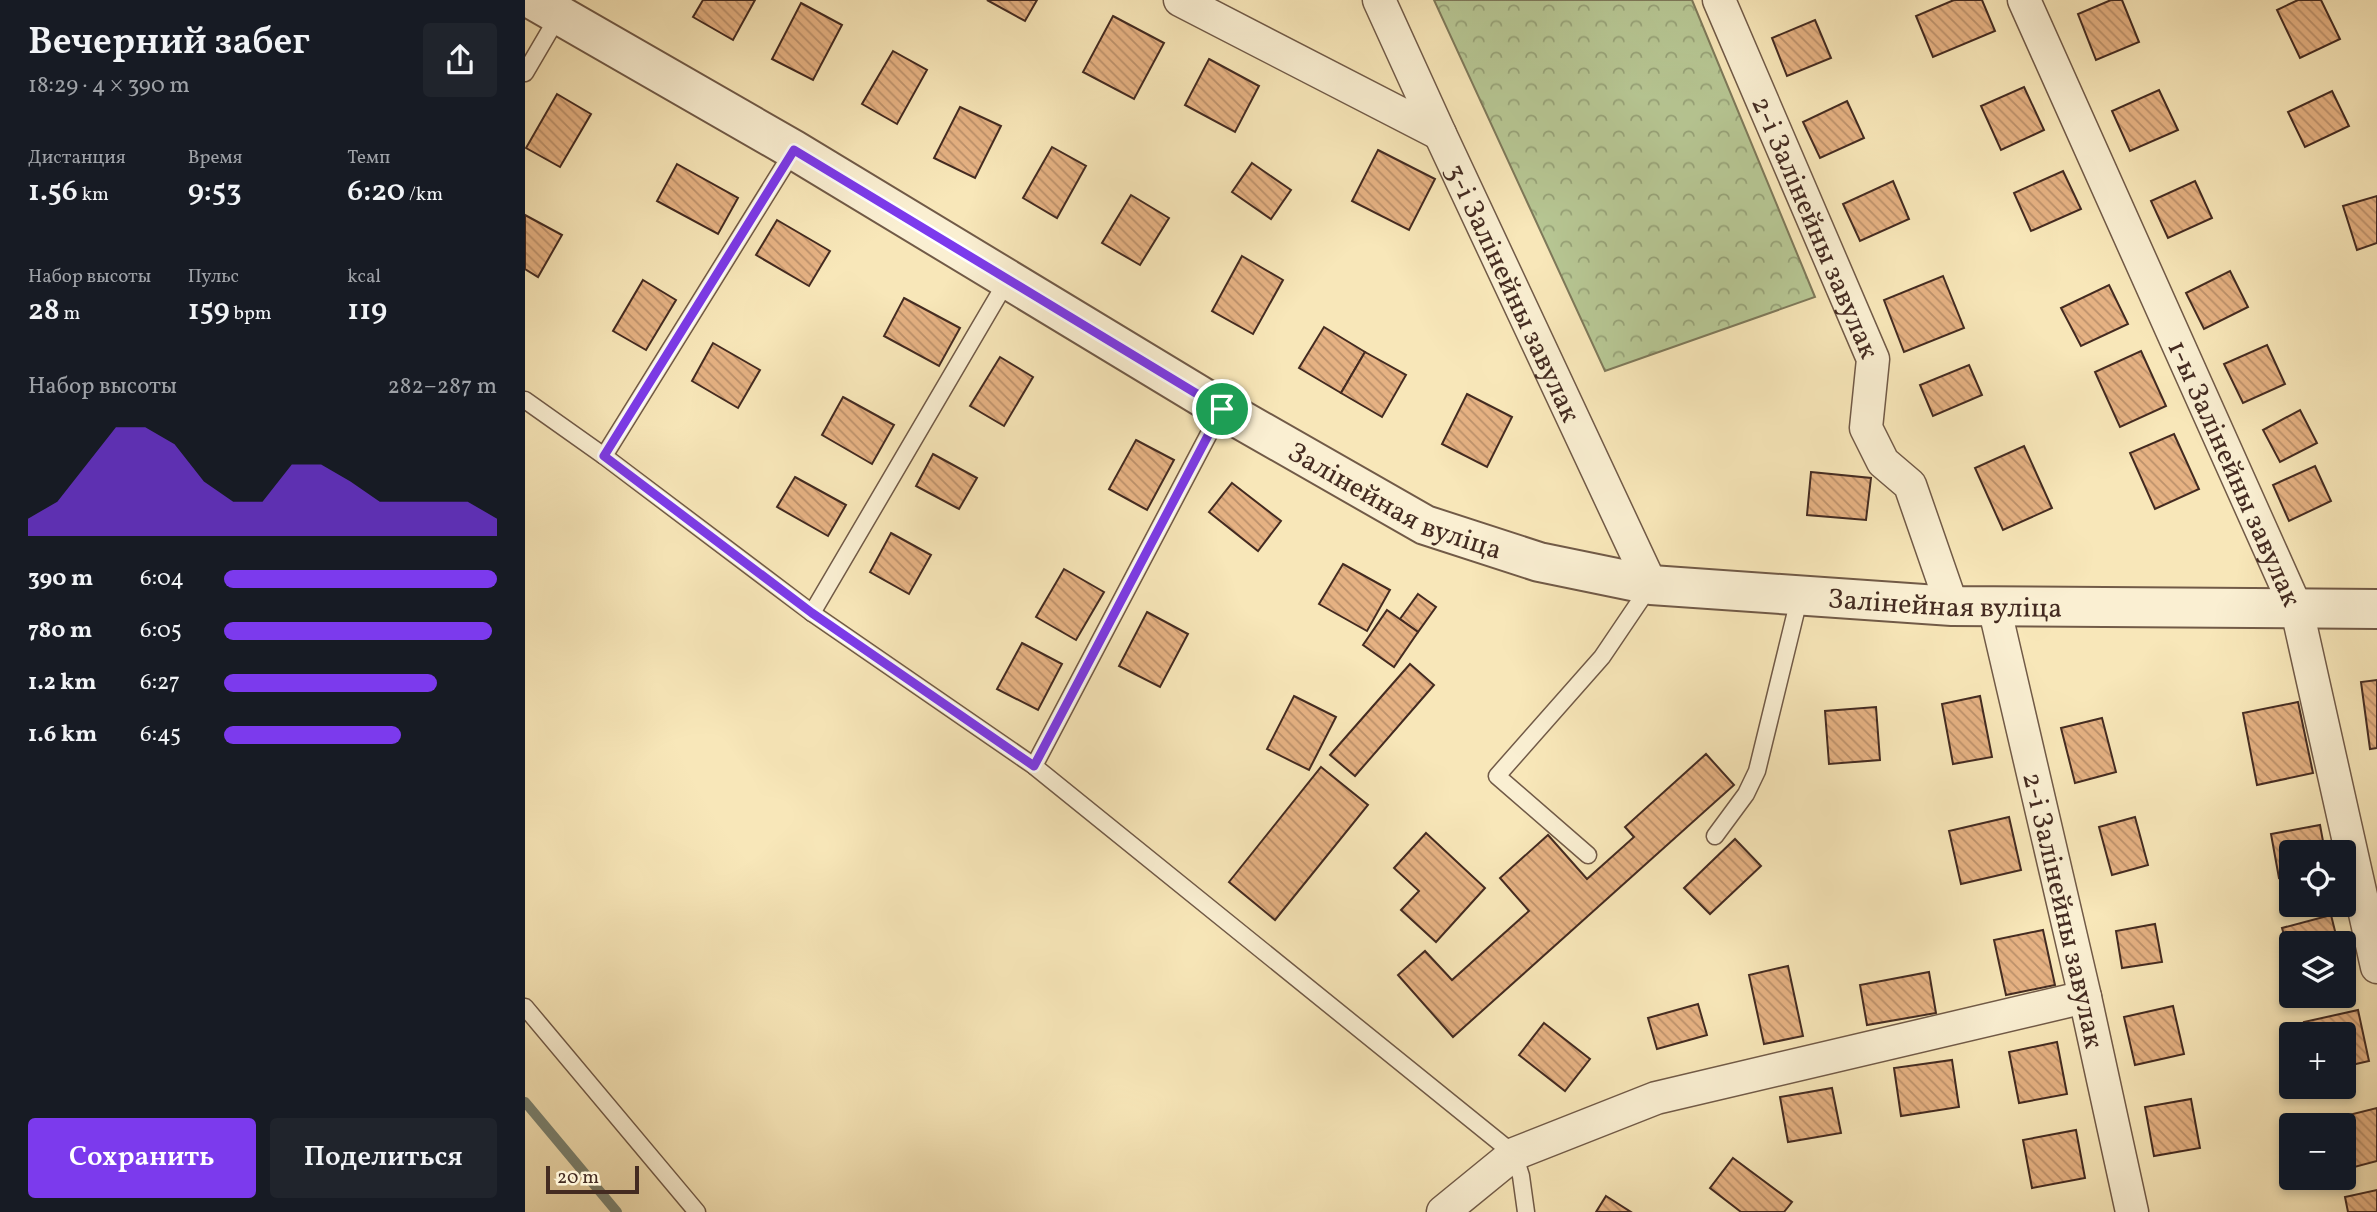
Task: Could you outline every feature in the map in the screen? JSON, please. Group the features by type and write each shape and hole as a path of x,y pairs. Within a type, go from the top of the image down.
{"street":[{"path":"1180,0 1440,134"},
{"name":"3-і Залінейны завулак","path":"1380,0 1651,585"},
{"name":"2-і Залінейны завулак","path":"1719,0 1873,359 1865,428 1884,462 1910,485 1952,606"},
{"name":"1-ы Залінейны завулак","path":"2024,0 2297,610 2377,967"},
{"name":"Залінейная вуліца","path":"546,8 794,150 1222,409 1425,525 1539,562 1651,585 1952,606 2377,609"},
{"name":"2-і Залінейны завулак","path":"1994,606 2085,997 2131,1212"},
{"path":"1443,1212 1514,1154 1656,1098 2085,997"}],"lane":[{"path":"525,73 546,8"},
{"path":"604,456 794,150"},
{"path":"812,613 1008,279"},
{"path":"525,401 604,456 812,613 1034,766 1514,1154 1521,1176 1526,1212"},
{"path":"1034,766 1222,409"},
{"path":"1588,855 1497,776 1602,657 1651,585"},
{"path":"1715,836 1746,794 1757,771 1800,596"},
{"path":"525,1007 697,1212"}],"green space":[{"path":"1434,0 1692,0 1815,297 1605,371"}],"building":[{"path":"703,0 755,0 733,40 693,17"},
{"path":"987,0 1037,0 1025,21"},
{"path":"1954,0 1982,0 1995,31 1933,57 1916,16"},
{"path":"2111,0 2122,0 2139,42 2096,60 2078,14"},
{"path":"2298,0 2321,0 2340,39 2300,58 2277,10"},
{"path":"801,3 842,25 813,80 772,59"},
{"path":"1113,16 1164,43 1134,99 1083,72"},
{"path":"1815,20 1831,58 1787,76 1772,38"},
{"path":"893,51 927,70 897,124 862,104"},
{"path":"1209,59 1259,86 1235,132 1185,105"},
{"path":"2024,87 2044,130 2001,150 1981,106"},
{"path":"2159,90 2178,130 2130,151 2112,111"},
{"path":"2332,91 2349,126 2305,147 2288,112"},
{"path":"557,94 591,114 560,167 526,148"},
{"path":"1847,101 1864,138 1820,158 1803,122"},
{"path":"960,107 1001,126 975,178 934,158"},
{"path":"1052,147 1086,166 1057,218 1023,198"},
{"path":"1378,150 1435,179 1409,230 1352,201"},
{"path":"1252,163 1291,190 1271,219 1232,192"},
{"path":"677,164 738,198 718,234 657,201"},
{"path":"2063,171 2081,209 2031,231 2014,193"},
{"path":"1893,181 1909,219 1860,241 1843,204"},
{"path":"2195,181 2212,218 2168,238 2151,201"},
{"path":"1131,195 1169,218 1140,265 1102,243"},
{"path":"2377,196 2377,243 2357,250 2343,206"},
{"path":"525,215 562,235 538,277 525,269"},
{"path":"777,220 830,251 809,286 756,255"},
{"path":"1242,256 1283,280 1253,334 1212,311"},
{"path":"2230,271 2248,307 2204,329 2186,293"},
{"path":"1943,276 1964,328 1904,352 1884,300"},
{"path":"643,280 676,300 646,350 613,331"},
{"path":"2109,285 2128,324 2081,346 2061,308"},
{"path":"904,298 960,328 939,366 884,336"},
{"path":"1324,327 1365,352 1341,393 1299,368"},
{"path":"713,343 760,370 738,408 692,381"},
{"path":"2267,345 2285,384 2243,403 2224,364"},
{"path":"2141,351 2166,406 2120,427 2095,372"},
{"path":"1365,352 1406,375 1382,417 1341,393"},
{"path":"1000,357 1033,377 1004,426 970,406"},
{"path":"1969,365 1982,395 1933,416 1920,385"},
{"path":"1467,394 1512,417 1487,467 1442,444"},
{"path":"843,397 894,425 872,464 822,435"},
{"path":"2300,410 2317,443 2280,462 2263,430"},
{"path":"2174,434 2199,489 2155,509 2130,453"},
{"path":"1136,440 1174,460 1147,510 1109,489"},
{"path":"2024,446 2052,508 2003,530 1975,468"},
{"path":"933,454 977,478 959,509 916,486"},
{"path":"2315,466 2331,501 2289,521 2273,485"},
{"path":"1811,472 1871,478 1866,520 1807,515"},
{"path":"795,477 846,505 828,536 777,507"},
{"path":"1232,483 1281,521 1258,551 1209,512"},
{"path":"891,533 931,555 909,594 870,572"},
{"path":"1343,564 1390,590 1367,631 1319,604"},
{"path":"1064,569 1104,592 1076,640 1036,617"},
{"path":"1418,594 1436,607 1418,632 1400,619"},
{"path":"1387,610 1418,632 1394,667 1363,645"},
{"path":"1147,612 1188,634 1160,687 1119,666"},
{"path":"1022,643 1062,664 1038,710 997,689"},
{"path":"1410,664 1434,685 1355,776 1330,755"},
{"path":"2377,680 2377,748 2370,749 2361,682"},
{"path":"1294,696 1336,717 1309,770 1267,749"},
{"path":"1980,696 1992,757 1953,764 1942,704"},
{"path":"2298,702 2313,773 2257,785 2243,713"},
{"path":"1876,707 1880,760 1829,764 1825,711"},
{"path":"2102,718 2116,772 2075,783 2061,728"},
{"path":"1706,754 1734,785 1453,1037 1398,975 1425,951 1452,980 1529,911 1500,878 1548,835 1587,879 1634,837 1625,827"},
{"path":"1321,767 1368,805 1275,920 1229,882"},
{"path":"2009,817 2021,870 1961,884 1949,831"},
{"path":"2135,817 2148,865 2112,875 2099,827"},
{"path":"2320,825 2323,840 2279,840 2279,878 2271,834"},
{"path":"1426,833 1485,888 1436,942 1401,910 1419,891 1394,868"},
{"path":"1735,839 1761,866 1710,914 1684,888"},
{"path":"2332,917 2335,931 2283,931 2282,928"},
{"path":"2155,924 2162,962 2122,968 2116,931"},
{"path":"2043,930 2055,985 2006,995 1994,940"},
{"path":"1788,966 1803,1036 1764,1044 1749,975"},
{"path":"1929,972 1936,1013 1867,1025 1860,985"},
{"path":"1698,1004 1707,1035 1657,1049 1648,1018"},
{"path":"2173,1006 2184,1054 2135,1065 2124,1017"},
{"path":"2358,1010 2369,1061 2356,1064 2356,1022 2304,1022"},
{"path":"1544,1023 1590,1059 1565,1091 1519,1055"},
{"path":"2057,1042 2067,1094 2019,1103 2009,1052"},
{"path":"1952,1060 1959,1107 1901,1116 1894,1068"},
{"path":"1832,1088 1841,1133 1788,1142 1780,1097"},
{"path":"2191,1099 2200,1148 2154,1156 2145,1107"},
{"path":"2377,1108 2377,1161 2356,1167 2356,1113"},
{"path":"2076,1130 2085,1178 2032,1188 2023,1140"},
{"path":"1733,1158 1792,1202 1784,1212 1741,1212 1710,1188"},
{"path":"2377,1190 2377,1212 2348,1212 2345,1197"},
{"path":"1606,1196 1631,1212 1596,1212"}],"waterway":[{"path":"525,1102 617,1212"}],"route":[{"path":"794,150 1222,409 1034,766 812,613 604,456 794,150"}]}
